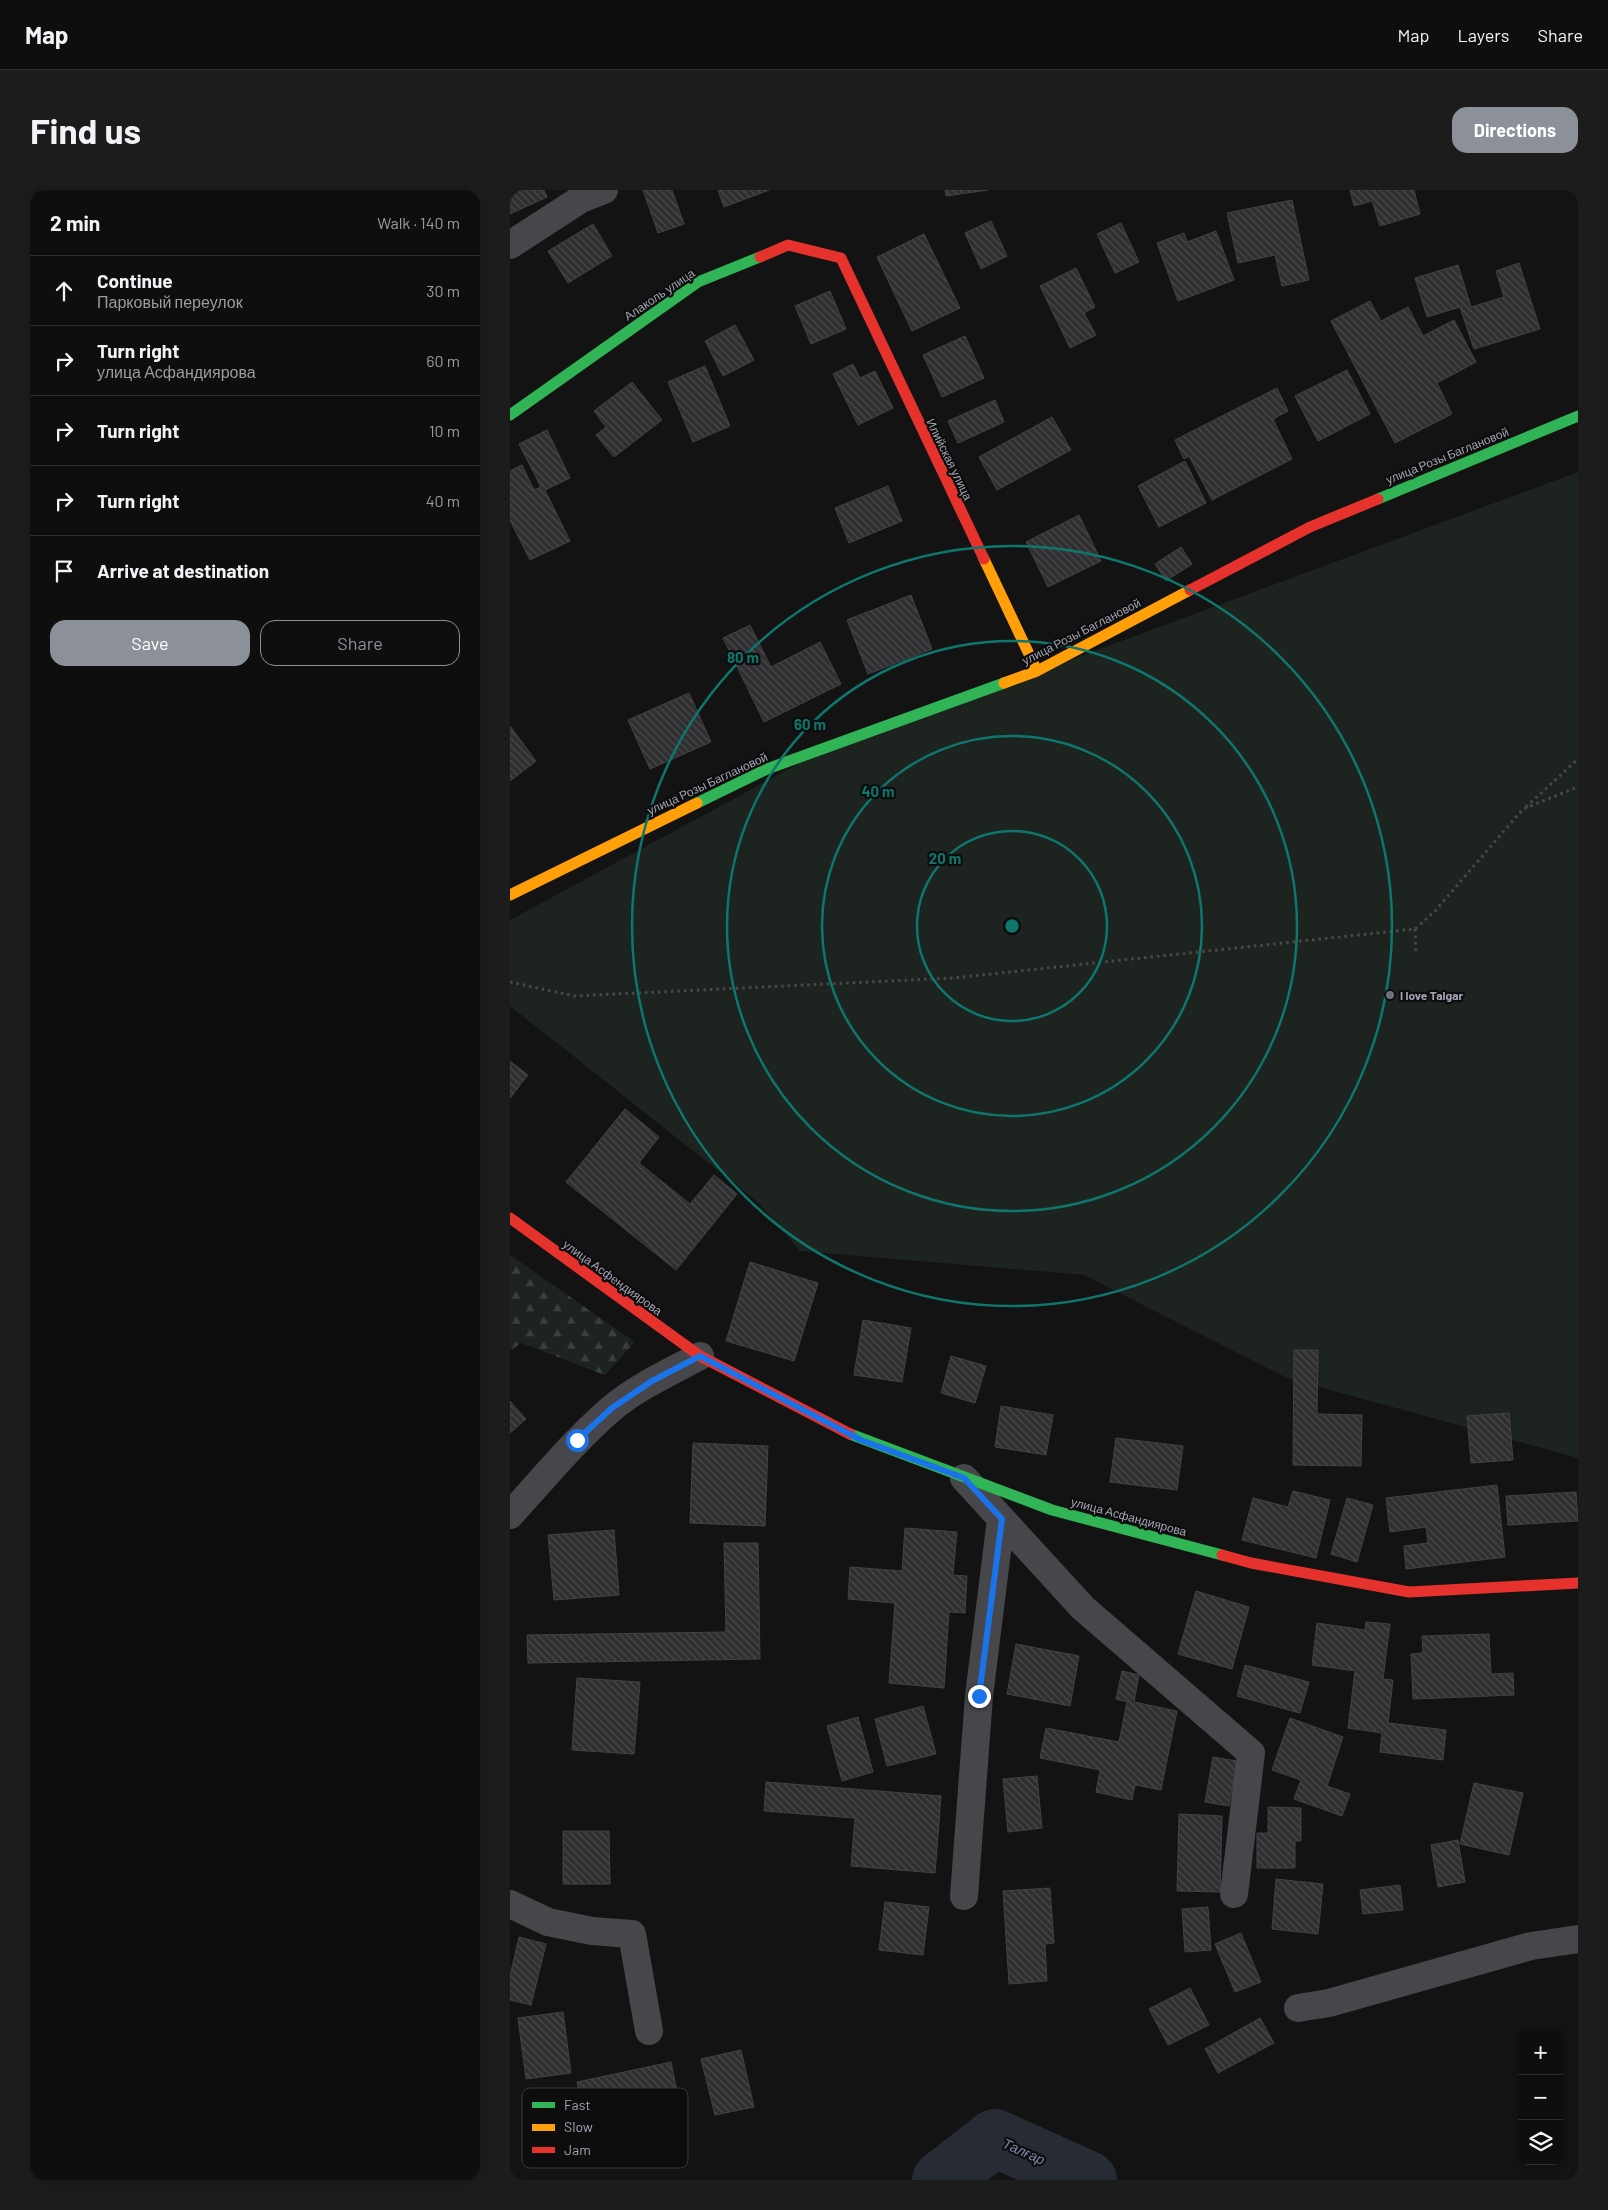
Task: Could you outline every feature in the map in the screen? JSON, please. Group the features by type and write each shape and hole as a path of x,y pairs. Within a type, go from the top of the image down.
{"street":[{"path":"510,245 581,199 604,190"},
{"name":"Алаколь улица","path":"510,415 698,282 788,245 841,258"},
{"name":"Илийская улица","path":"841,258 1037,671"},
{"name":"улица Розы Баглановой","path":"510,895 767,769 1037,671 1310,526 1578,416"},
{"name":"улица Асфендиярова","path":"510,1218 598,1284 700,1356"},
{"path":"510,1515 577,1440 612,1408 652,1381 700,1356"},
{"name":"улица Асфандиярова","path":"700,1356 861,1440 1052,1510 1251,1563 1408,1592 1578,1583"},
{"path":"964,1478 1083,1608 1251,1753 1234,1894"},
{"path":"964,1896 979,1696 1002,1519"},
{"path":"510,1904 548,1922 592,1931 632,1934 649,2031"},
{"path":"1298,2008 1329,2004 1409,1979 1531,1946 1578,1939"}],"path":[{"path":"510,982 574,996 953,978 1415,929 1435,911 1523,810 1578,759"},
{"path":"1523,810 1578,787"},
{"path":"1415,929 1416,952"}],"green space":[{"path":"1578,472 1578,1458 1287,1378 1084,1275 800,1251 759,1203 510,1006 510,920 800,763 1008,683"},
{"path":"510,1255 635,1342 605,1375 521,1343 510,1351"}],"building":[{"path":"510,190 544,190 547,197 510,214"},
{"path":"643,190 672,190 684,224 658,233"},
{"path":"718,190 769,190 724,207"},
{"path":"945,190 988,190 946,196"},
{"path":"1350,190 1414,190 1420,214 1380,226 1372,201 1354,206"},
{"path":"1292,200 1309,280 1282,286 1275,255 1238,263 1227,213"},
{"path":"991,221 1007,256 981,269 965,233"},
{"path":"1121,223 1139,262 1115,273 1097,234"},
{"path":"593,224 612,256 568,283 548,251"},
{"path":"1216,231 1234,280 1178,301 1157,243 1184,233 1187,242"},
{"path":"924,234 960,308 912,331 877,257"},
{"path":"1519,263 1540,329 1474,349 1460,307 1427,317 1415,278 1458,265 1471,307 1504,297 1496,271"},
{"path":"1076,268 1095,307 1084,313 1096,335 1070,348 1040,286"},
{"path":"830,291 846,329 811,344 795,306"},
{"path":"1370,301 1381,321 1408,307 1423,336 1454,320 1476,362 1437,383 1452,414 1395,443 1331,321"},
{"path":"735,325 754,360 723,376 705,341"},
{"path":"965,336 984,378 942,397 923,355"},
{"path":"853,364 860,378 875,371 893,408 858,425 833,374"},
{"path":"705,366 730,426 693,442 668,382"},
{"path":"1347,370 1370,414 1318,441 1295,396"},
{"path":"632,382 662,420 614,457 596,435 606,427 594,411"},
{"path":"1277,388 1288,411 1273,419 1292,459 1212,500 1189,456 1184,459 1175,440"},
{"path":"995,400 1004,422 958,443 948,421"},
{"path":"1052,417 1071,450 997,490 979,457"},
{"path":"547,430 570,478 545,490 570,541 530,560 510,520 510,471 522,465 534,490 541,487 519,444"},
{"path":"1185,461 1206,503 1159,527 1138,486"},
{"path":"888,486 902,521 849,543 835,508"},
{"path":"1079,515 1101,561 1048,587 1026,542"},
{"path":"1181,547 1192,564 1166,581 1155,564"},
{"path":"911,595 932,649 868,674 847,620"},
{"path":"750,625 771,667 820,642 841,684 764,722 723,638"},
{"path":"689,693 711,742 650,769 628,720"},
{"path":"510,726 536,761 510,781"},
{"path":"510,1061 528,1075 510,1098"},
{"path":"625,1109 659,1137 639,1163 690,1204 714,1175 737,1194 676,1270 566,1182"},
{"path":"750,1262 818,1283 794,1361 726,1341"},
{"path":"863,1320 911,1328 902,1382 854,1375"},
{"path":"1294,1350 1318,1350 1317,1414 1362,1415 1361,1466 1293,1465"},
{"path":"951,1356 986,1366 975,1403 941,1393"},
{"path":"510,1401 526,1419 510,1433"},
{"path":"1001,1406 1053,1415 1046,1455 995,1447"},
{"path":"1509,1413 1513,1460 1471,1463 1467,1416"},
{"path":"1116,1438 1183,1446 1177,1490 1110,1482"},
{"path":"693,1443 768,1446 765,1526 690,1523"},
{"path":"1497,1485 1505,1557 1406,1569 1404,1546 1428,1543 1426,1527 1390,1532 1386,1498"},
{"path":"1293,1491 1330,1500 1316,1558 1242,1540 1253,1498 1288,1507"},
{"path":"1576,1492 1578,1521 1508,1525 1506,1496"},
{"path":"1347,1498 1373,1505 1357,1562 1331,1554"},
{"path":"905,1528 957,1532 953,1575 967,1576 965,1613 949,1612 944,1688 889,1683 895,1603 848,1599 850,1567 902,1571"},
{"path":"614,1530 619,1595 554,1600 548,1535"},
{"path":"724,1543 758,1543 760,1659 528,1663 527,1635 726,1632"},
{"path":"1196,1591 1249,1607 1232,1669 1178,1654"},
{"path":"1366,1622 1390,1624 1383,1679 1393,1680 1388,1723 1446,1730 1443,1760 1380,1752 1382,1733 1348,1728 1355,1671 1312,1665 1317,1623 1365,1630"},
{"path":"1489,1634 1491,1674 1513,1673 1514,1695 1413,1699 1411,1654 1423,1653 1422,1636"},
{"path":"1016,1644 1079,1656 1070,1706 1007,1694"},
{"path":"1245,1665 1309,1682 1300,1713 1237,1696"},
{"path":"1122,1671 1139,1675 1134,1702 1177,1711 1161,1790 1135,1785 1132,1800 1096,1792 1100,1770 1040,1758 1046,1728 1119,1742 1127,1702 1116,1699"},
{"path":"577,1678 640,1682 634,1754 572,1750"},
{"path":"923,1706 936,1754 887,1766 875,1719"},
{"path":"858,1717 873,1772 842,1781 827,1726"},
{"path":"1290,1718 1343,1737 1327,1786 1350,1794 1342,1816 1294,1799 1301,1780 1272,1770"},
{"path":"1213,1757 1237,1761 1229,1806 1205,1802"},
{"path":"1037,1776 1042,1828 1008,1832 1003,1779"},
{"path":"766,1782 941,1796 935,1873 851,1866 855,1818 764,1811"},
{"path":"1474,1783 1523,1793 1509,1855 1460,1844"},
{"path":"1268,1807 1301,1808 1301,1841 1295,1841 1295,1868 1257,1868 1257,1833 1268,1833"},
{"path":"1179,1814 1222,1816 1220,1892 1177,1891"},
{"path":"563,1831 609,1831 610,1884 563,1884"},
{"path":"1458,1840 1465,1882 1438,1887 1431,1845"},
{"path":"1276,1879 1323,1884 1318,1934 1272,1929"},
{"path":"1400,1885 1403,1910 1363,1914 1360,1890"},
{"path":"1050,1888 1054,1943 1045,1944 1047,1981 1009,1984 1003,1891"},
{"path":"885,1902 929,1907 923,1955 879,1950"},
{"path":"1208,1907 1211,1950 1185,1952 1182,1909"},
{"path":"1241,1933 1261,1982 1235,1992 1215,1944"},
{"path":"519,1937 546,1944 531,2005 510,2000 510,1976"},
{"path":"1190,1988 1209,2025 1168,2045 1149,2009"},
{"path":"563,2012 571,2073 526,2079 518,2018"},
{"path":"1260,2018 1274,2043 1218,2073 1205,2049"},
{"path":"741,2050 754,2107 715,2115 701,2059"},
{"path":"671,2062 676,2088 578,2088 577,2082"}],"waterway":[{"name":"Талғар","path":"941,2180 995,2138 1088,2180"}],"traffic: fast":[{"path":"510,415 698,282 760,257"},
{"path":"1378,499 1578,416"},
{"path":"697,803 767,769 1004,683"},
{"path":"850,1434 1052,1510 1222,1555"}],"traffic: slow":[{"path":"984,559 1037,671"},
{"path":"1004,683 1037,671 1190,590"},
{"path":"510,895 697,803"}],"traffic: jam":[{"path":"760,257 788,245 841,258 984,559"},
{"path":"1190,590 1310,527 1378,499"},
{"path":"510,1218 700,1356 850,1434"},
{"path":"1222,1555 1251,1563 1409,1592 1578,1583"}],"place":[{"name":"I love Talgar","path":"1390,995"}],"route":[{"path":"577,1440 612,1408 652,1381 700,1356 861,1440 964,1478 1002,1519 979,1696"}]}
